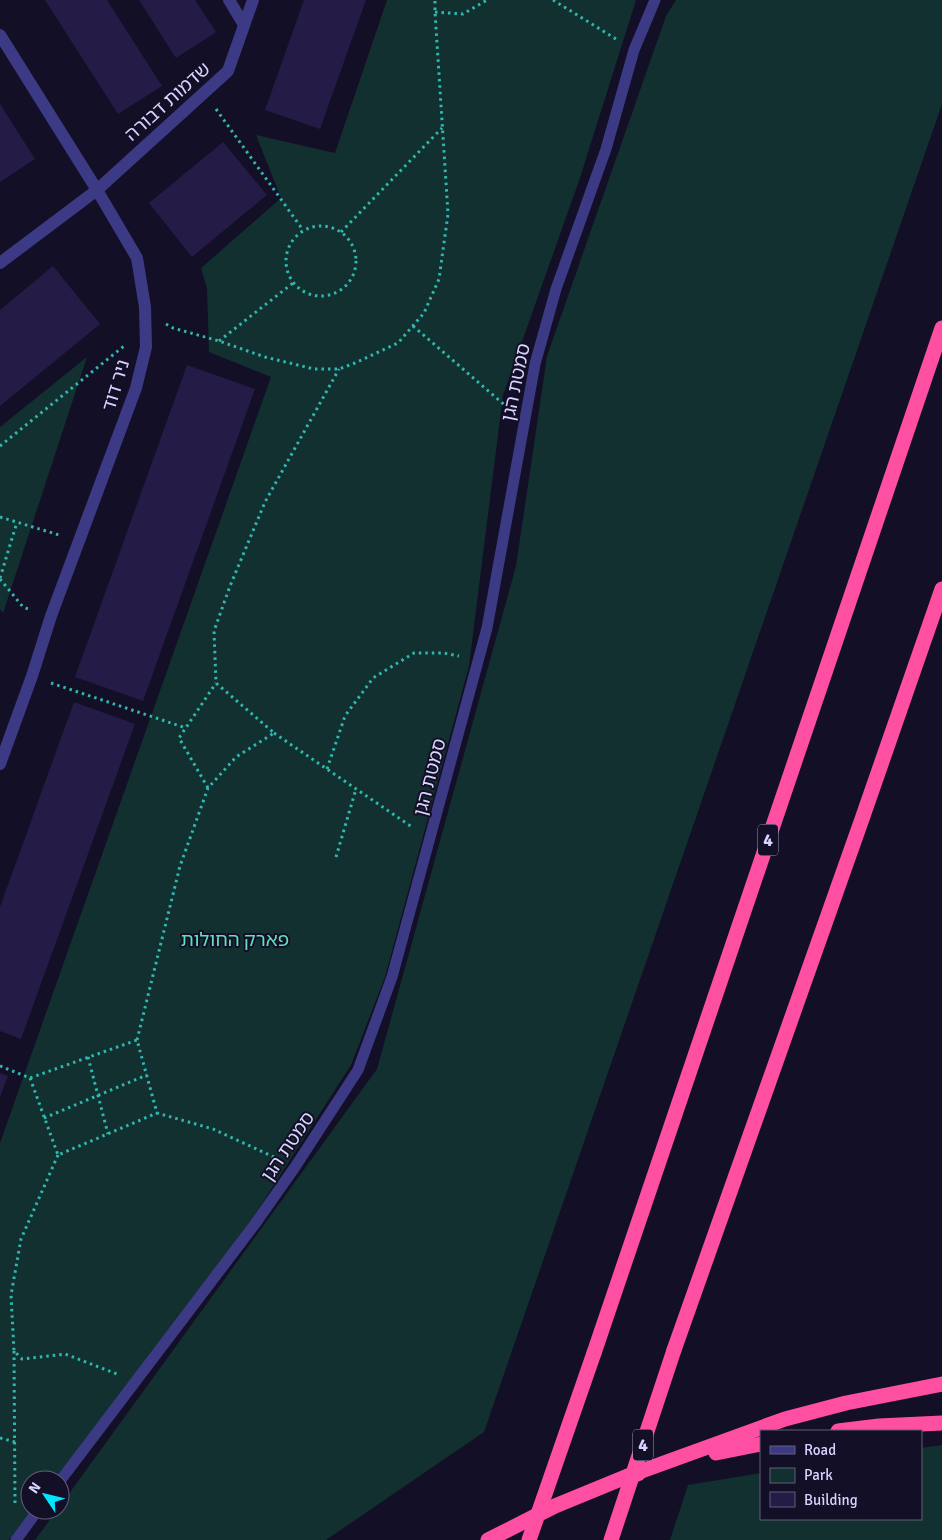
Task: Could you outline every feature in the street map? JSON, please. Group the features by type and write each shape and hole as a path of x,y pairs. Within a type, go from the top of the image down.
{"highway":[{"name":"4","path":"528,1540 594,1353 942,328"},
{"name":"4","path":"611,1540 674,1350 942,589"},
{"path":"488,1540 555,1506 628,1476 785,1419 846,1403 942,1384"},
{"path":"846,1430 879,1426 942,1423"},
{"path":"628,1476 732,1449 760,1444"}],"street":[{"path":"229,0 244,25"},
{"name":"שדמות דבורה","path":"0,263 97,190 228,71 253,0"},
{"name":"ניר דוד","path":"0,36 97,190 136,258 145,307 146,347 136,388 51,616 32,676 0,764"}],"lane":[{"name":"סמטת הגן","path":"68,1470 255,1224 358,1070 392,977 487,628 535,364 556,288 606,149 634,50 654,0"},
{"path":"16,1540 31,1520"}],"path":[{"path":"145,307 173,328 220,341 265,357 314,369 339,369 398,343 424,314 440,280 448,214 435,12 436,0"},
{"path":"435,12 463,14 487,0"},
{"path":"553,0 634,50"},
{"path":"204,93 303,230"},
{"path":"341,232 442,128"},
{"path":"312,226 332,227 341,232 349,240 355,251 356,263 353,274 337,292 326,296 313,295 302,291 293,283 287,272 285,260 288,248 294,238 303,230 312,226"},
{"path":"220,341 293,283"},
{"path":"413,326 524,422"},
{"path":"0,446 145,329"},
{"path":"208,788 179,738 216,683 214,631 230,586 265,502 339,369"},
{"path":"0,517 79,541"},
{"path":"16,522 0,578 23,608 51,616"},
{"path":"327,769 346,716 373,678 414,652 444,653 467,658"},
{"path":"32,676 186,728"},
{"path":"216,683 274,733 419,832"},
{"path":"157,1114 137,1040 180,866 208,788 236,757 274,733"},
{"path":"336,857 356,788"},
{"path":"0,1066 30,1078 137,1040"},
{"path":"88,1058 108,1134"},
{"path":"44,1118 147,1075"},
{"path":"30,1078 58,1155"},
{"path":"15,1511 14,1351 11,1295 21,1239 58,1155 157,1114 213,1129 295,1166"},
{"path":"14,1351 22,1358 65,1354 113,1372 134,1384"},
{"path":"0,1438 15,1442"}],"green space":[{"name":"פארק החולות","path":"387,0 636,0 580,178 503,395 469,666 385,977 351,1065 236,1244 63,1470 20,1470 20,1520 24,1520 9,1540 0,1540 0,1143 271,377 209,352 207,289 201,268 281,198 256,135 335,153"},
{"path":"676,0 942,0 942,104 484,1432 326,1540 35,1540 50,1520 70,1520 70,1492 377,1069 516,566 547,356 666,16"},
{"path":"87,357 3,613 0,609 0,427"},
{"path":"942,1445 942,1540 670,1540 688,1485 760,1473 760,1520 922,1520 922,1448"}],"building":[{"path":"45,0 107,0 162,86 118,114"},
{"path":"139,0 195,0 216,32 176,58"},
{"path":"304,0 366,0 320,129 265,110"},
{"path":"0,104 35,159 0,182"},
{"path":"223,142 267,195 192,257 149,203"},
{"path":"53,266 100,324 0,406 0,310"},
{"path":"187,365 255,389 143,701 75,677"},
{"path":"74,702 135,724 21,1039 0,1031 0,907"},
{"path":"0,1073 8,1076 0,1097"}]}
